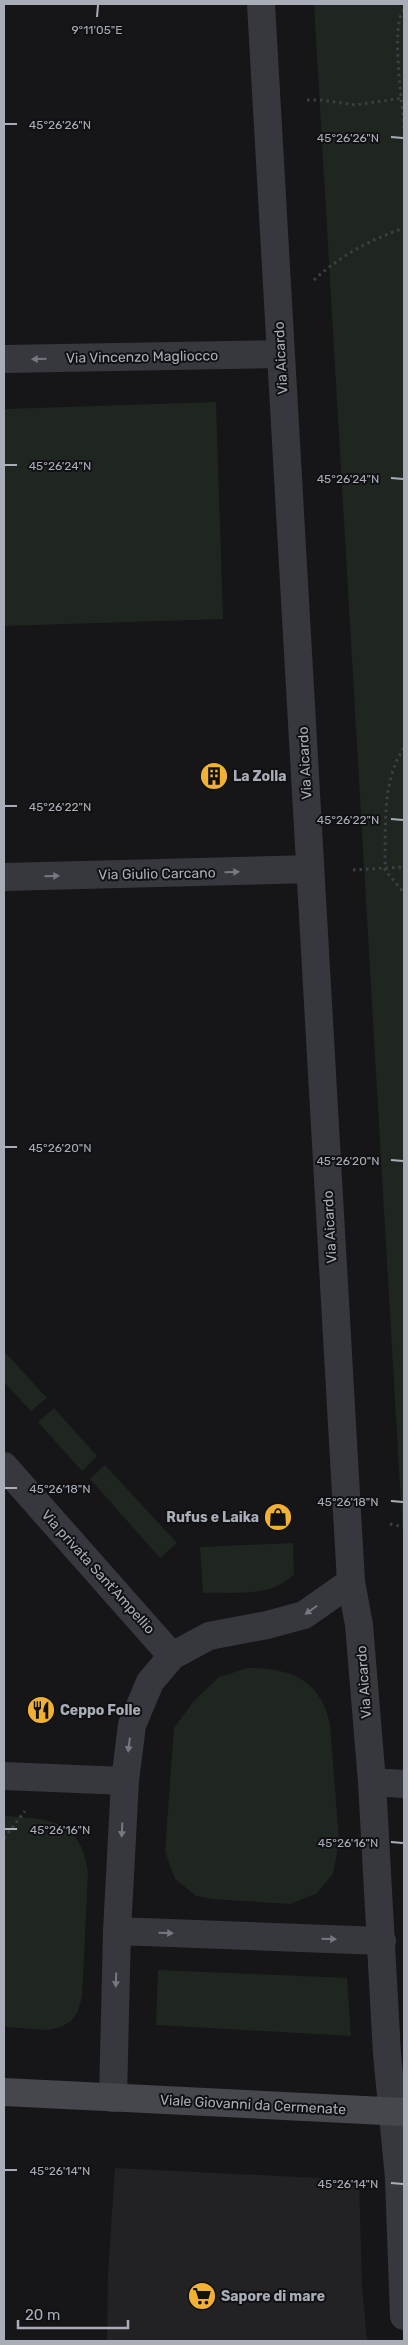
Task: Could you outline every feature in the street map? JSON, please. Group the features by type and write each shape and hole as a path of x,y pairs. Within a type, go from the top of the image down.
{"main road":[{"name":"Viale Giovanni da Cermenate","path":"4,2092 398,2112"}],"street":[{"name":"Via Aicardo","path":"261,4 350,1582 359,1624 372,1782"},
{"name":"Via Vincenzo Magliocco","path":"4,359 281,354"},
{"name":"Via Giulio Carcano","path":"4,877 310,869"},
{"name":"Via privata Sant'Ampellio","path":"4,1466 172,1656"},
{"path":"113,2098 125,1782 132,1725 150,1682 172,1656 209,1636 267,1625 304,1615 350,1582"},
{"path":"4,1776 125,1782"},
{"path":"404,1784 372,1782 387,2054 398,2112 404,2316"},
{"path":"118,1931 382,1942"}],"path":[{"path":"404,10 400,14 396,38 403,98 404,128"},
{"path":"307,100 322,100 355,105 403,98"},
{"path":"314,280 332,263 374,238 404,228"},
{"path":"404,748 394,762 387,804 385,870 404,893"},
{"path":"353,870 385,870 404,867"},
{"path":"390,1524 404,1528"},
{"path":"4,1838 25,1811"}],"shaded area":[{"path":"314,4 404,4 404,1555"},
{"path":"216,402 223,619 4,626 4,409"},
{"path":"4,1351 47,1398 31,1411 4,1382"},
{"path":"54,1408 97,1456 82,1471 38,1422"},
{"path":"105,1465 177,1543 160,1558 90,1479"},
{"path":"293,1543 294,1574 285,1582 275,1587 252,1592 203,1593 200,1547"},
{"path":"248,1668 277,1670 301,1679 319,1696 330,1724 339,1841 333,1874 316,1894 290,1904 212,1899 196,1896 175,1879 165,1852 174,1728 194,1701 219,1677"},
{"path":"4,1816 49,1821 60,1825 78,1841 84,1854 88,1872 82,1997 78,2011 71,2021 61,2027 48,2030 4,2027"},
{"path":"158,1970 347,1978 351,2036 156,2025"},
{"path":"115,2168 359,2180 362,2285 367,2341 107,2341 108,2274"}],"place":[{"name":"La Zolla","path":"214,776"},
{"name":"Rufus e Laika","path":"278,1517"},
{"name":"Ceppo Folle","path":"41,1710"},
{"name":"Sapore di mare","path":"202,2296"}]}
